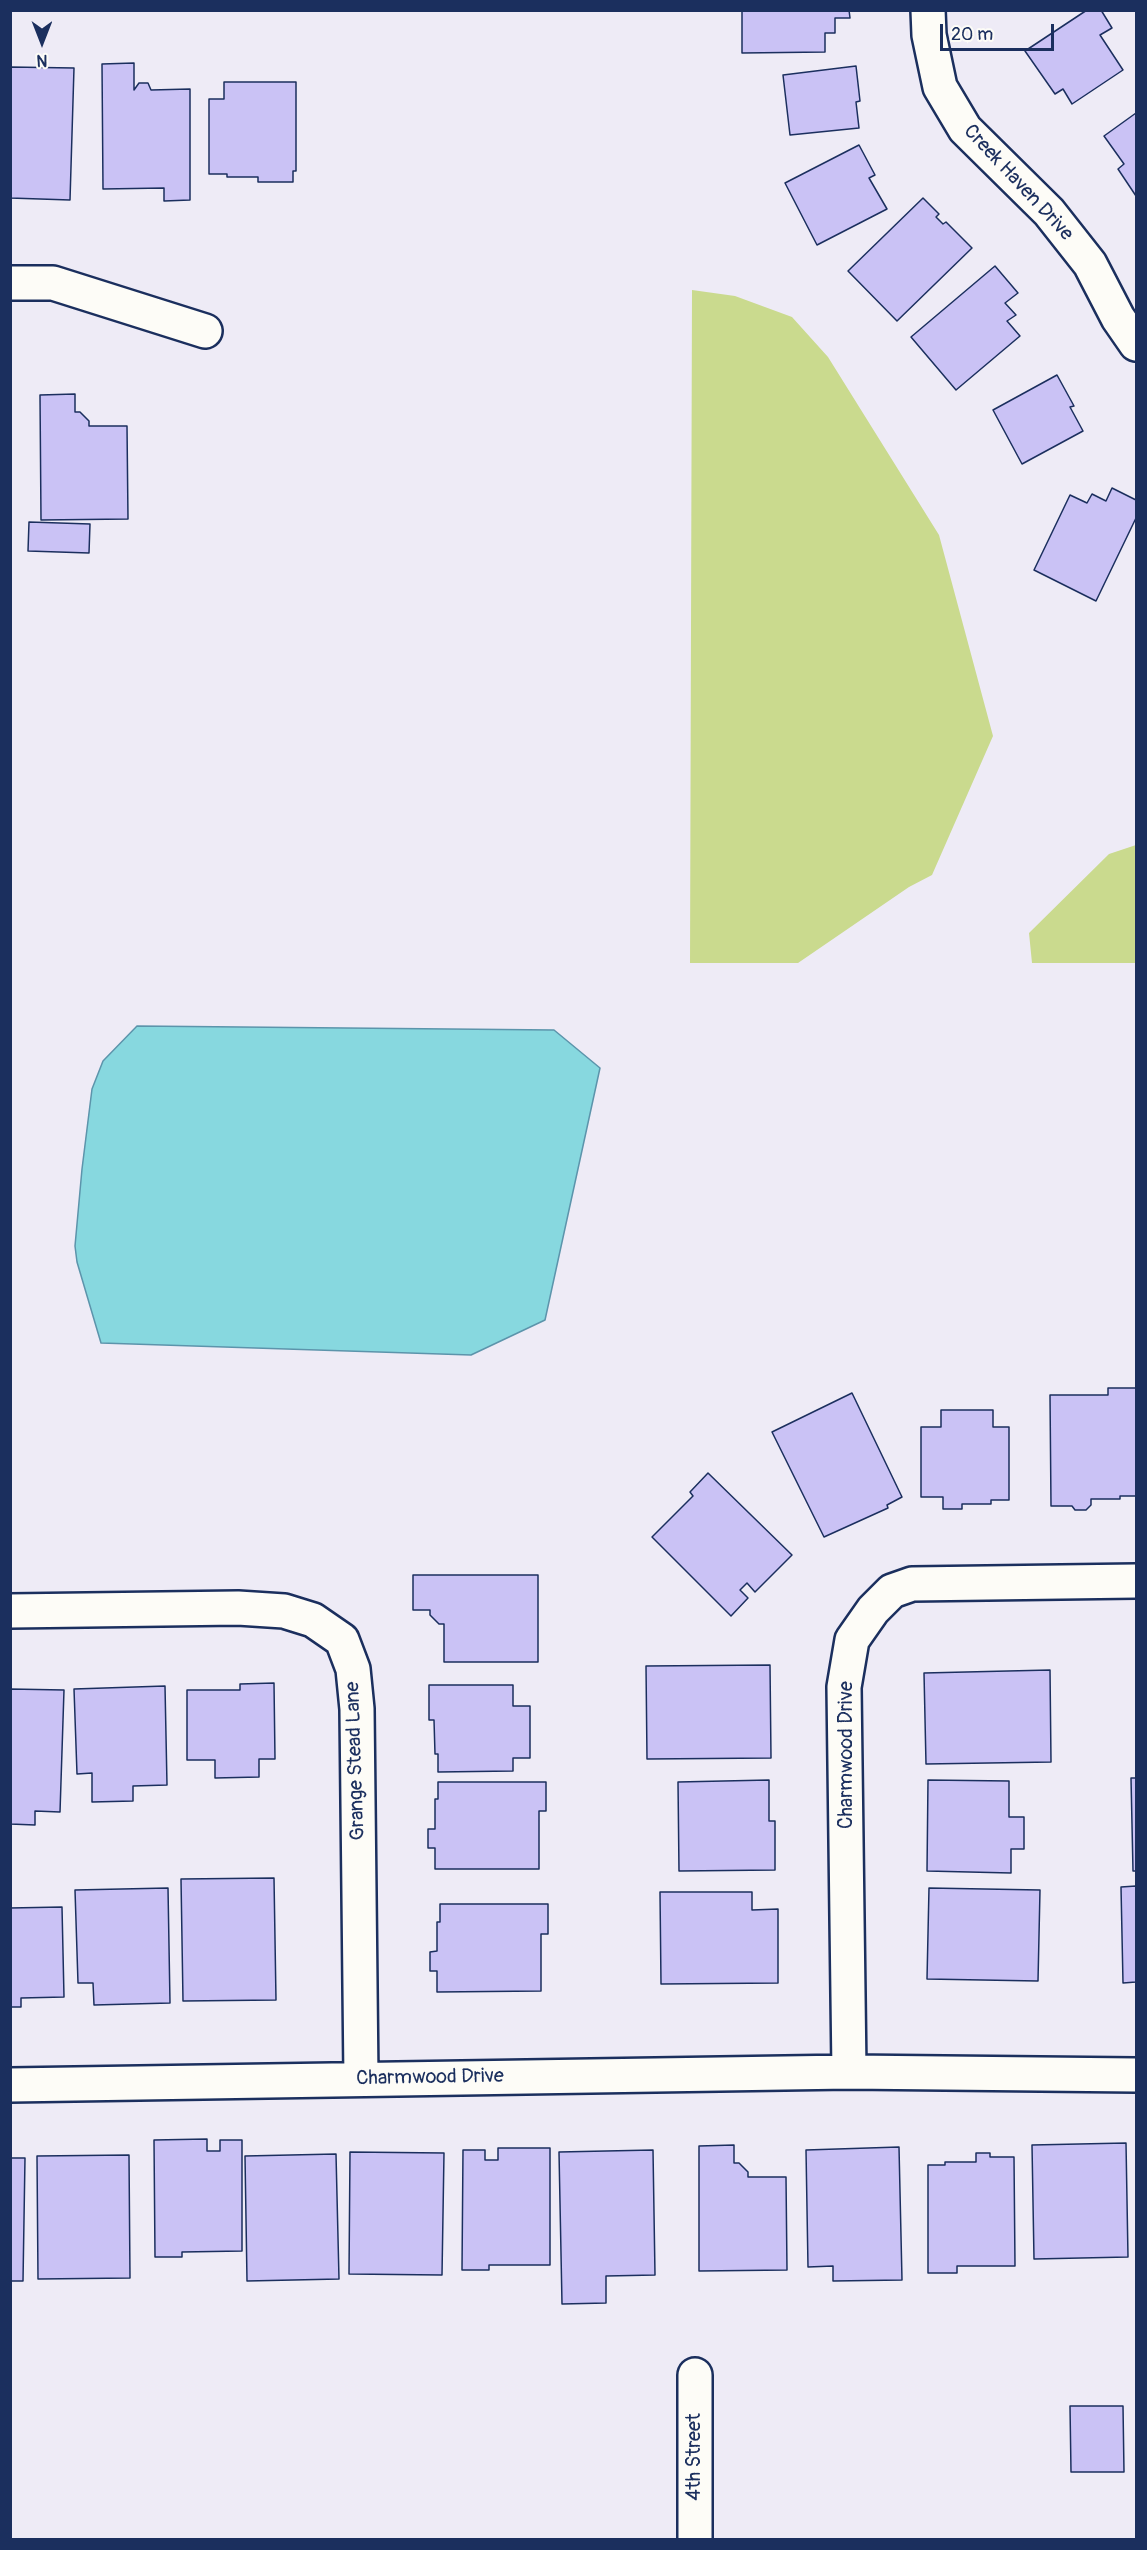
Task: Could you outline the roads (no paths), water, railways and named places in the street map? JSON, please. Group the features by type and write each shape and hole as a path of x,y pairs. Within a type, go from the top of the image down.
{"street":[{"name":"Creek Haven Drive","path":"928,10 929,35 940,87 965,129 1049,212 1090,264 1118,318 1137,344"},
{"path":"10,283 53,283 205,331"},
{"name":"Charmwood Drive","path":"849,2072 844,1687 852,1640 873,1610 892,1591 912,1584 1137,1581"},
{"name":"Grange Stead Lane","path":"10,1611 238,1608 284,1611 313,1620 342,1640 353,1669 357,1709 361,2079"},
{"name":"Charmwood Drive","path":"10,2085 849,2072 1137,2075"},
{"name":"4th Street","path":"695,2375 695,2540"}],"water":[{"path":"137,1026 554,1030 600,1068 545,1320 471,1355 101,1343 77,1262 75,1246 82,1169 92,1089 103,1061"}]}
